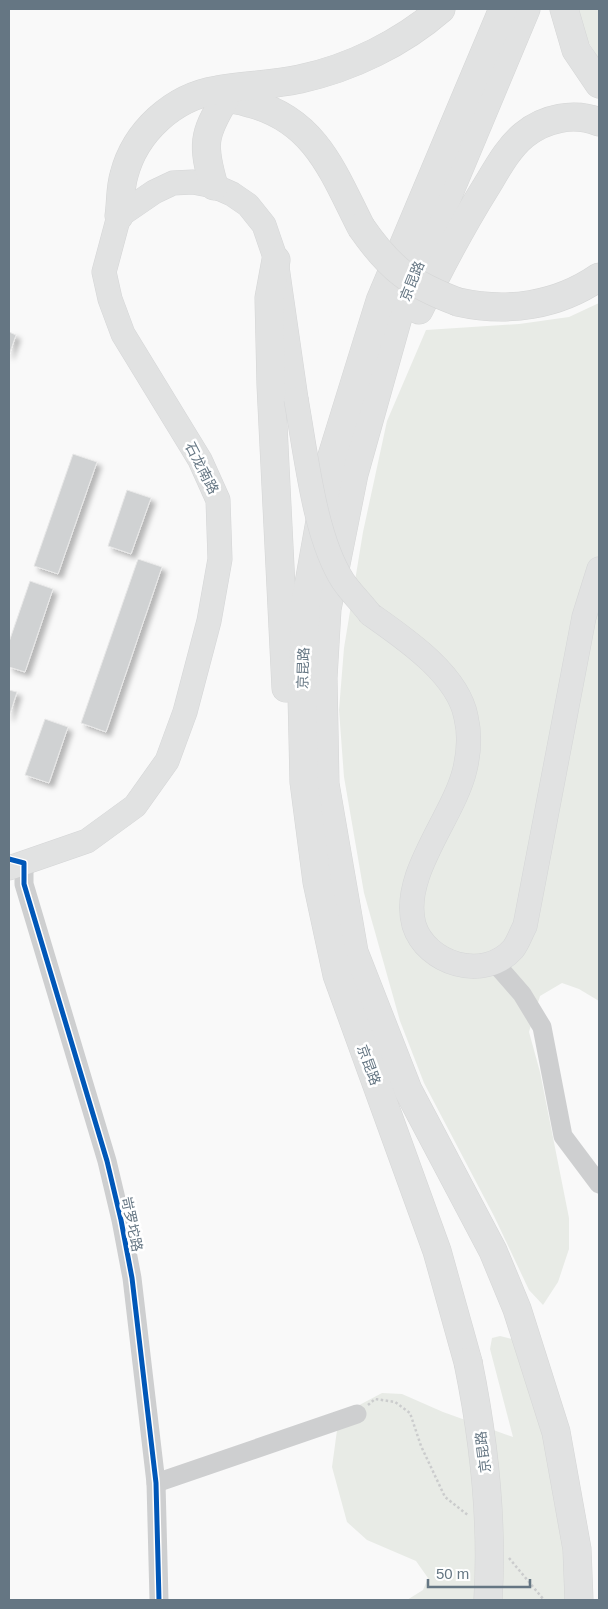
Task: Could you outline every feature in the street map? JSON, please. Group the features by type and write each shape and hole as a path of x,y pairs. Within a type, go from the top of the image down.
{"highway":[{"path":"119,216 124,175 138,141 153,123 170,109 198,95 229,93 299,79 362,59 425,23 441,9"},
{"name":"京昆路","path":"488,1600 489,1531 485,1466 468,1362 437,1251 337,975 317,882 304,782 302,695 306,600 331,459 380,302 503,9"},
{"name":"京昆路","path":"526,9 400,310 354,474 327,609 323,678 326,784 354,952 408,1090 493,1251 517,1310 556,1432 578,1548 579,1600"},
{"path":"564,9 576,50 599,84"},
{"path":"214,186 207,163 205,142 210,124 229,93"},
{"path":"229,93 235,99 278,112 299,126 318,148 366,224 378,252 404,277 431,292 459,297 490,307 529,305 567,295 599,277"},
{"path":"374,398 453,240 504,157 523,136 538,125 556,119 575,117 599,122"},
{"path":"276,260 270,298 271,385 291,784 300,854 317,882"},
{"path":"459,297 528,294 562,284 599,263"}],"main road":[{"path":"119,216 154,192 173,183 193,182 214,186 232,194 248,205 264,225 276,260 296,399 318,514 329,552 343,581 370,614 440,670 454,690 466,715 469,742 465,770 454,800 426,855 417,880 412,903 414,926 427,947 447,962 470,966 494,962 512,950 525,926 584,617 599,569"},
{"name":"石龙南路","path":"14,863 86,841 135,806 167,761 185,712 209,621 220,559 218,500 200,460 123,334 110,299 104,272 119,216"}],"street":[{"name":"岢罗坨路","path":"14,863 24,884 107,1161 121,1220 132,1278 156,1483 160,1600"},
{"path":"494,962 522,994 542,1027 563,1136 599,1184"},
{"path":"156,1483 357,1414"}],"path":[{"path":"357,1414 375,1399 395,1402 410,1413 421,1446 445,1496 473,1520"},
{"path":"506,1554 544,1600"}],"shaded area":[{"path":"577,9 599,9 599,59 584,35"},
{"path":"599,303 599,1001 579,989 562,983 540,996 529,1032 540,1072 569,1218 569,1249 558,1282 543,1305 529,1290 494,1216 424,1083 400,1021 364,893 344,777 339,710 344,648 363,532 387,421 426,330 519,324 569,317"},
{"path":"500,1336 512,1339 540,1407 564,1511 567,1600 407,1600 423,1590 428,1578 416,1561 367,1540 347,1522 332,1467 338,1423 350,1410 382,1393 402,1394 443,1412 513,1437 490,1349 492,1338"}],"building":[{"path":"9,332 16,335 9,355"},
{"path":"73,454 97,462 58,574 34,566"},
{"path":"127,490 151,498 131,554 108,546"},
{"path":"138,559 162,567 106,732 81,723"},
{"path":"30,581 53,589 25,672 9,667 9,642"},
{"path":"9,690 17,692 9,717"},
{"path":"45,719 68,727 49,783 25,775"}],"cycle path":[{"path":"9,859 24,863 24,884 107,1161 121,1220 132,1278 156,1483 159,1600"}]}
